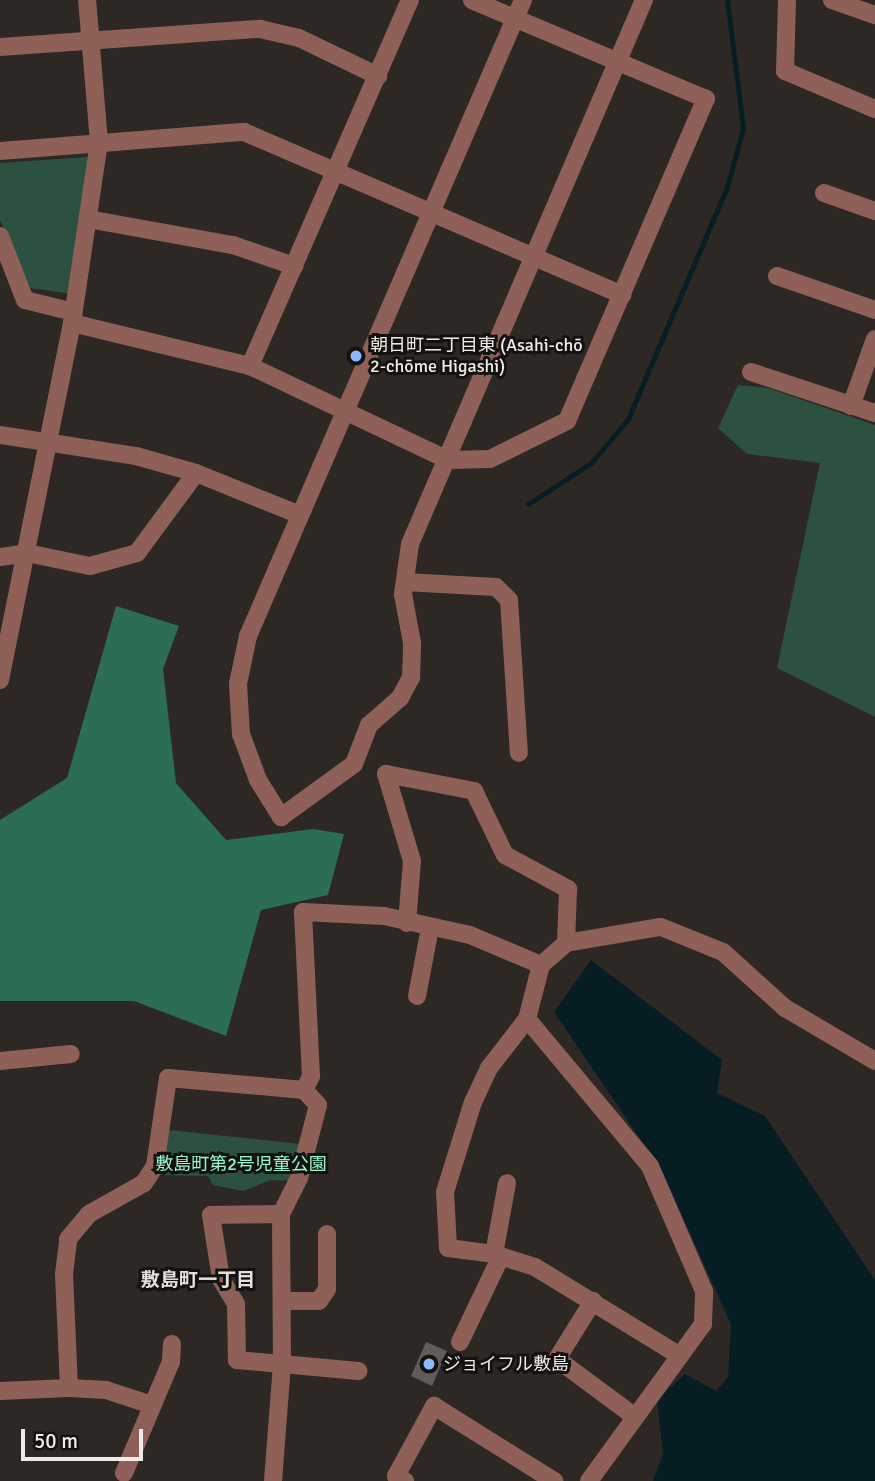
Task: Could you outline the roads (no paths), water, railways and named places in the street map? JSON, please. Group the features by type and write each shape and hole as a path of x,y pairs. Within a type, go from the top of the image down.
{"street":[{"path":"0,680 73,317 99,142 87,0"},
{"path":"250,366 410,0"},
{"path":"0,236 25,300 73,317 250,366 448,460 490,459 567,421 706,99 472,0"},
{"path":"523,0 248,636 238,684 247,757 281,817 354,764 369,726 400,698 411,677 412,643 405,582 410,544 644,0"},
{"path":"787,0 785,71 875,109"},
{"path":"832,0 875,15"},
{"path":"0,47 260,29 299,38 378,76"},
{"path":"0,151 244,132 622,295"},
{"path":"824,193 875,211"},
{"path":"88,219 233,245 294,266"},
{"path":"777,276 875,310"},
{"path":"851,406 875,338"},
{"path":"751,372 875,414"},
{"path":"0,435 47,440 196,473 300,515"},
{"path":"0,557 27,553 90,566 136,553 196,473"},
{"path":"405,582 496,587 509,600 519,753"},
{"path":"407,923 412,861 386,774 474,791 505,855 568,889 566,943"},
{"path":"304,1090 311,1076 303,912 407,923 470,935 541,965"},
{"path":"680,1356 536,1267 497,1255 448,1248 445,1192 473,1101 489,1068 527,1019 541,965 566,943 660,927 723,952 785,1008 875,1060"},
{"path":"416,996 430,928"},
{"path":"527,1019 650,1166 704,1291 703,1324 589,1481"},
{"path":"0,1061 71,1054"},
{"path":"68,1388 64,1274 68,1239 89,1214 144,1183 155,1166 168,1078 304,1090 318,1105 299,1178 281,1214 282,1363 273,1481"},
{"path":"460,1342 497,1255 506,1183"},
{"path":"281,1214 211,1215 221,1279 236,1304 237,1360 359,1371"},
{"path":"282,1301 319,1301 327,1289 327,1234"},
{"path":"593,1301 556,1359 635,1417"},
{"path":"124,1473 171,1362 172,1344"},
{"path":"0,1391 68,1388 106,1390 152,1405"},
{"path":"405,1481 396,1476 434,1406 554,1481"}],"water":[{"path":"591,960 722,1060 717,1093 765,1116 875,1280 875,1481 653,1481 663,1454 657,1400 685,1374 716,1391 728,1377 731,1324 662,1171 554,1012"}],"waterway":[{"path":"528,504 591,463 628,419 727,187 743,128 727,0"}],"place":[{"name":"朝日町二丁目東 (Asahi-chō 2-chōme Higashi)","path":"356,356"},
{"name":"ジョイフル敷島","path":"429,1364"}],"district":[{"name":"敷島町一丁目","path":"198,1281"}],"park label":[{"name":"敷島町第2号児童公園","path":"241,1164"}]}
